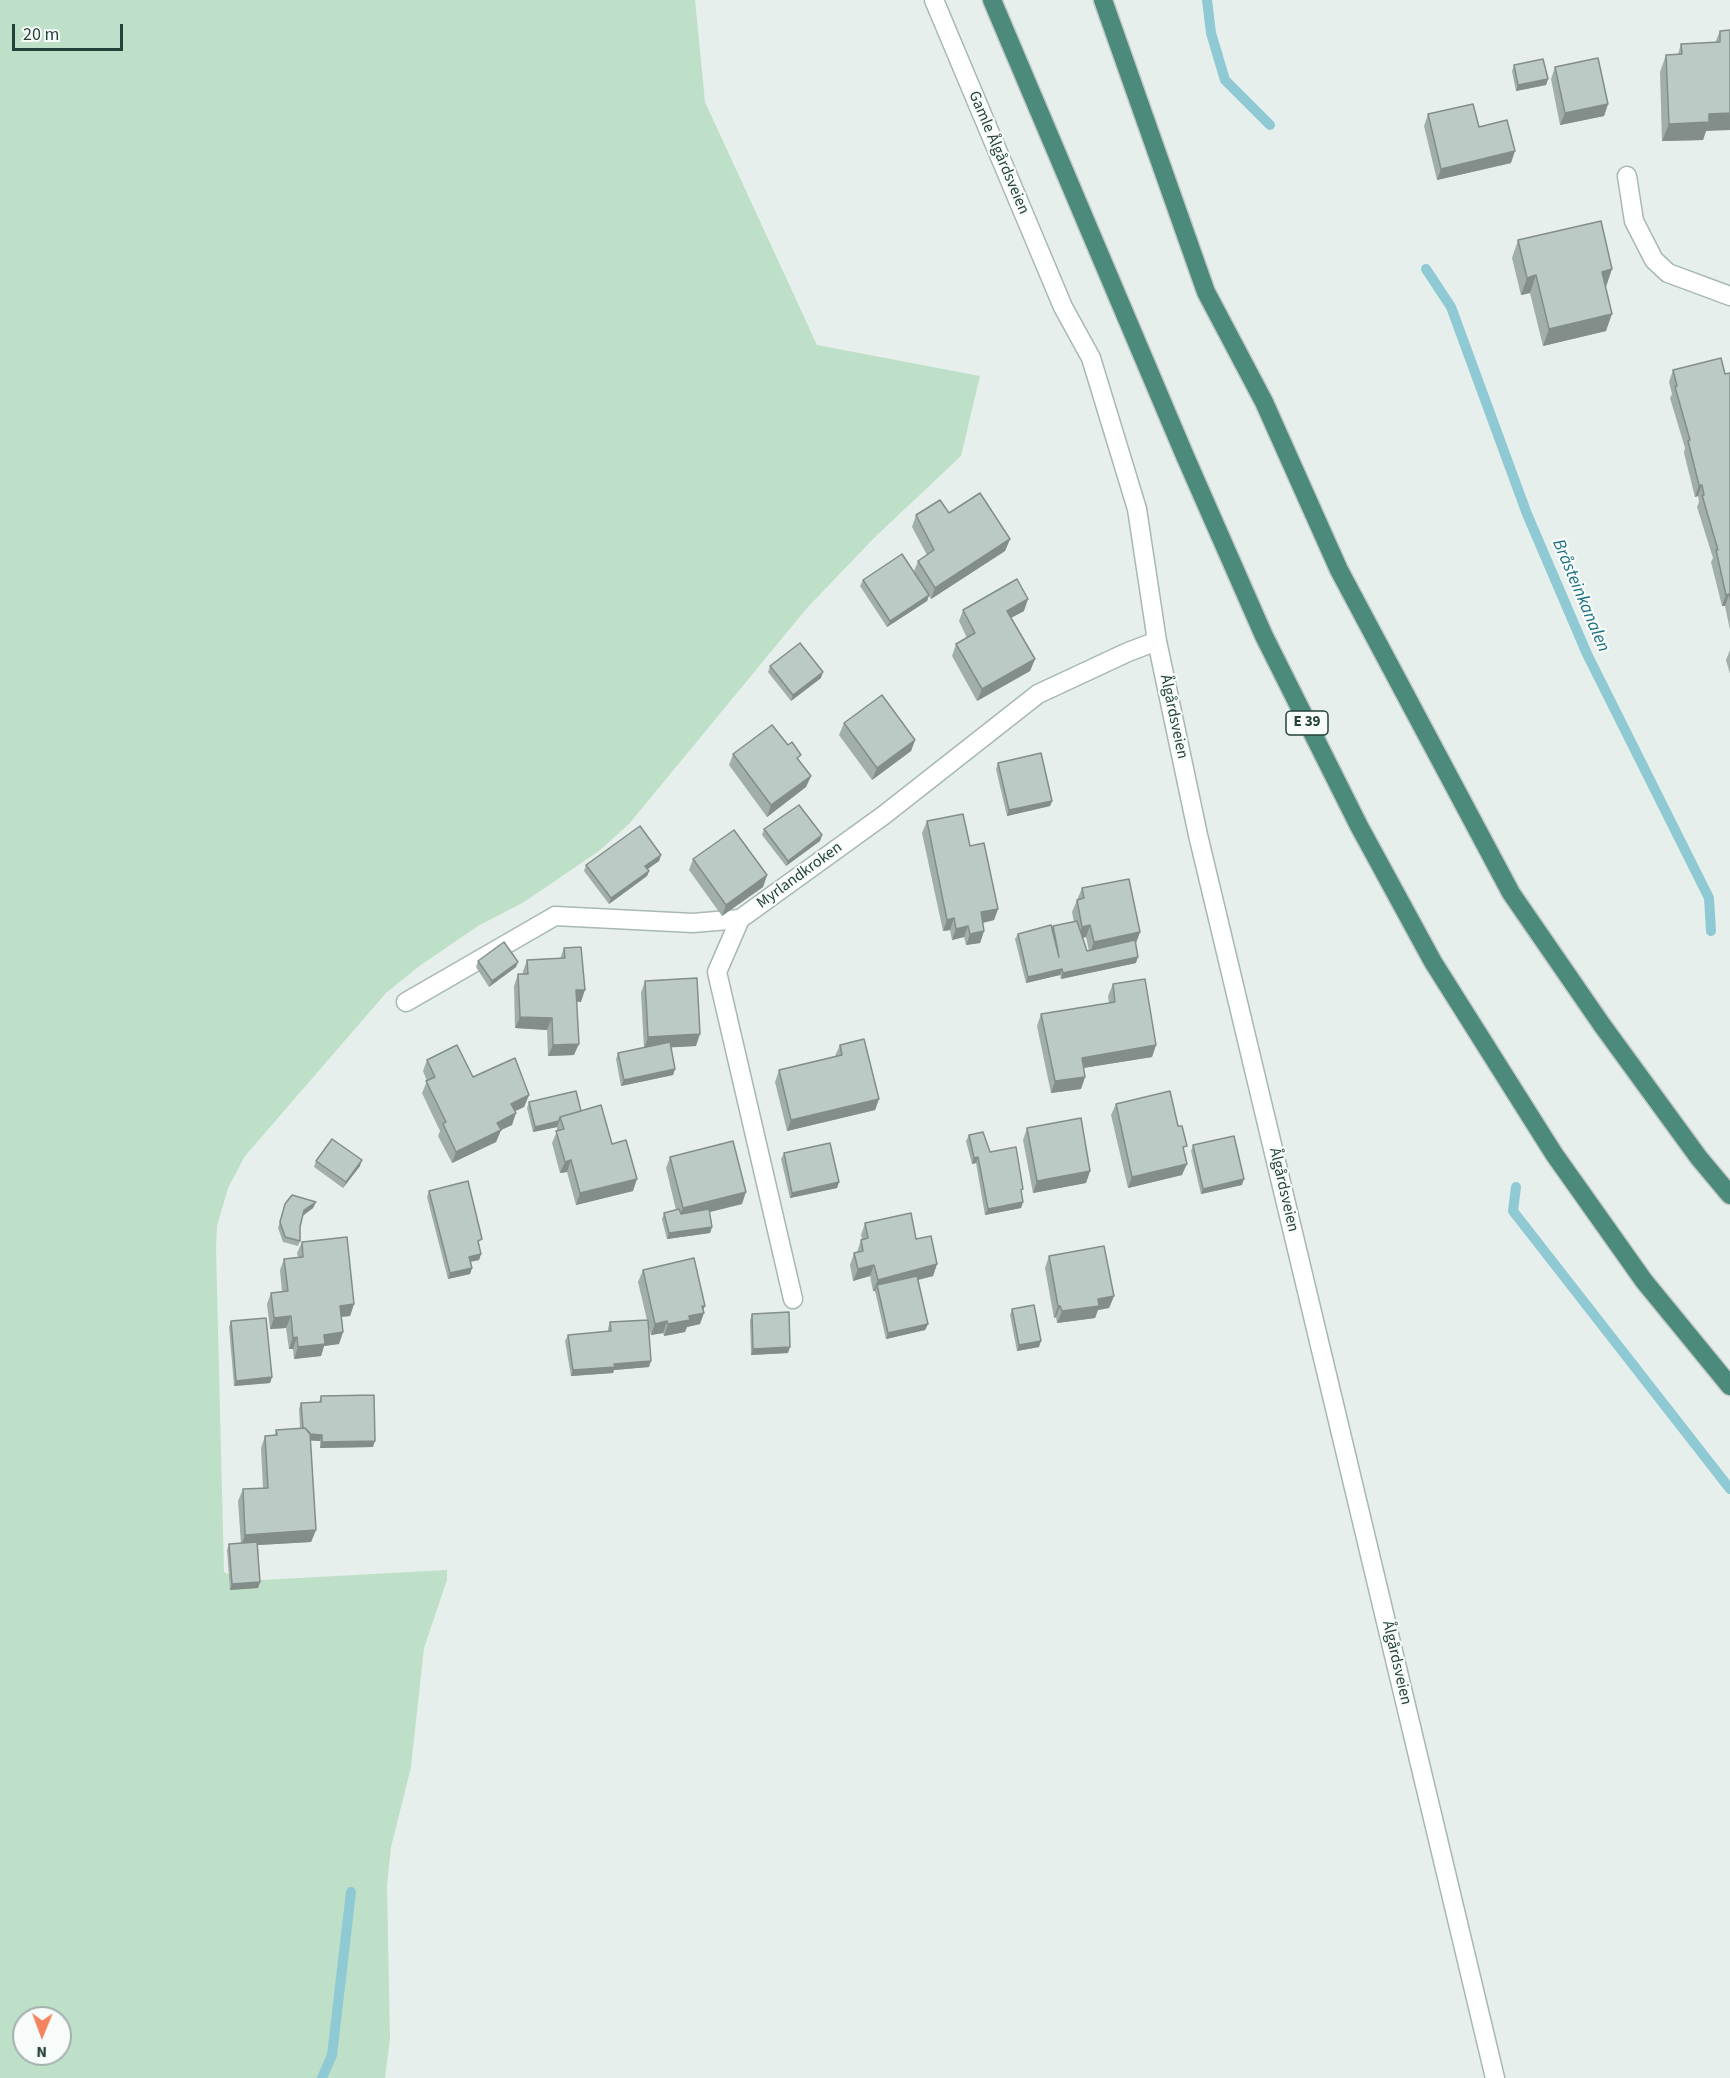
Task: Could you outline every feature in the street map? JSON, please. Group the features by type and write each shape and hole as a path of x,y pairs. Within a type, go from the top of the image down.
{"highway":[{"name":"E 39","path":"992,0 1264,636 1359,826 1433,962 1554,1154 1644,1281 1730,1386"},
{"path":"1103,0 1206,292 1264,402 1345,581 1511,893 1602,1025 1699,1158 1730,1195"}],"street":[{"name":"Gamle Ålgårdsveien","path":"934,0 1063,307"},
{"path":"1627,176 1634,220 1654,260 1668,273 1730,296"},
{"name":"Ålgårdsveien","path":"1063,307 1091,358 1137,509 1157,641 1198,835 1495,2078"},
{"name":"Myrlandkroken","path":"406,1002 555,916 693,923 740,919 884,815 1038,694 1157,641"},
{"path":"740,919 717,972 793,1299"}],"green space":[{"path":"0,0 695,0 705,102 817,345 980,376 961,456 874,538 807,608 629,824 599,851 524,902 478,926 418,967 386,993 245,1156 228,1188 217,1226 216,1248 224,1572 243,1581 447,1570 447,1580 424,1648 411,1767 391,1847 387,1885 390,2039 385,2078 0,2078"}],"building":[{"path":"1730,30 1730,113 1709,114 1709,122 1669,124 1666,55 1682,54 1681,44 1720,42 1720,31"},
{"path":"1598,58 1608,104 1565,113 1555,67"},
{"path":"1543,59 1548,79 1518,85 1514,65"},
{"path":"1473,104 1479,127 1507,120 1515,151 1441,169 1428,114"},
{"path":"1601,221 1612,269 1602,272 1612,314 1549,329 1536,275 1527,278 1518,240"},
{"path":"1721,358 1725,374 1730,373 1730,598 1729,594 1726,595 1716,550 1718,550 1702,495 1704,495 1702,485 1699,485 1688,441 1690,440 1675,387 1677,386 1673,370"},
{"path":"980,493 1010,539 935,588 918,561 934,550 916,515 940,500 949,513"},
{"path":"902,554 929,595 890,621 863,580"},
{"path":"1017,579 1028,599 1007,611 1035,659 982,689 956,644 975,633 963,610"},
{"path":"800,643 823,672 793,695 770,666"},
{"path":"882,695 915,740 877,768 844,723"},
{"path":"772,725 788,745 792,742 801,755 797,758 811,776 771,805 733,754"},
{"path":"1041,753 1052,801 1009,810 998,763"},
{"path":"799,805 822,835 788,861 764,829"},
{"path":"963,814 970,846 984,843 998,909 981,912 984,931 970,934 968,926 956,929 954,918 947,920 927,821"},
{"path":"640,826 661,855 645,866 649,871 611,898 586,865"},
{"path":"734,830 767,875 726,905 693,859"},
{"path":"1129,879 1140,932 1094,942 1090,925 1082,927 1077,900 1084,898 1082,888"},
{"path":"1077,921 1087,951 1135,940 1138,957 1063,973 1062,969 1028,977 1018,934 1051,925 1059,957 1053,926"},
{"path":"504,942 518,962 492,981 478,961"},
{"path":"581,947 585,990 576,990 579,1044 553,1045 552,1018 520,1017 518,974 528,974 527,960 565,958 564,948"},
{"path":"697,978 700,1034 648,1037 645,981"},
{"path":"1145,979 1156,1045 1082,1058 1085,1077 1055,1081 1041,1014 1115,1002 1113,984"},
{"path":"864,1039 879,1099 791,1120 779,1070 842,1055 840,1045"},
{"path":"670,1042 675,1069 624,1080 618,1053"},
{"path":"457,1045 473,1077 515,1058 529,1095 511,1104 516,1113 497,1123 501,1130 456,1152 443,1124 446,1122 426,1081 435,1077 427,1060"},
{"path":"576,1091 581,1111 560,1117 559,1121 535,1127 529,1102"},
{"path":"1170,1091 1178,1126 1182,1126 1187,1146 1183,1147 1187,1164 1132,1177 1116,1104"},
{"path":"601,1105 612,1144 626,1140 637,1179 580,1193 571,1160 565,1162 556,1131 564,1129 560,1117"},
{"path":"1081,1118 1090,1171 1037,1181 1027,1128"},
{"path":"983,1132 990,1152 1016,1147 1023,1202 988,1209 978,1157 974,1158 969,1135"},
{"path":"1234,1136 1244,1179 1203,1189 1193,1145"},
{"path":"332,1139 362,1160 346,1182 316,1161"},
{"path":"733,1141 746,1192 683,1208 670,1157"},
{"path":"830,1143 839,1182 792,1193 784,1153"},
{"path":"468,1181 482,1239 478,1241 481,1254 469,1257 472,1268 450,1273 429,1191"},
{"path":"292,1195 316,1202 304,1210 300,1241 285,1237 280,1222 285,1204"},
{"path":"679,1209 681,1214 709,1209 712,1227 669,1233 664,1213"},
{"path":"911,1213 916,1239 931,1236 937,1264 878,1280 874,1265 858,1269 854,1253 863,1251 861,1240 868,1238 865,1223"},
{"path":"347,1237 354,1304 340,1306 343,1332 324,1335 325,1344 298,1347 297,1337 293,1338 291,1316 274,1318 271,1293 288,1291 284,1259 303,1257 302,1242"},
{"path":"1104,1246 1114,1296 1098,1299 1099,1306 1062,1311 1058,1306 1049,1256"},
{"path":"694,1258 705,1306 702,1306 704,1313 689,1316 690,1320 655,1324 643,1270"},
{"path":"917,1276 928,1324 888,1333 877,1285"},
{"path":"1034,1305 1041,1341 1019,1345 1012,1309"},
{"path":"789,1312 790,1347 753,1349 752,1314"},
{"path":"266,1318 272,1377 236,1381 231,1321"},
{"path":"648,1320 651,1361 614,1364 615,1367 573,1370 568,1335 611,1331 610,1322"},
{"path":"374,1395 375,1441 322,1442 322,1435 310,1434 303,1428 301,1403 321,1402 321,1396"},
{"path":"305,1428 310,1433 316,1530 245,1535 243,1489 268,1488 265,1436 277,1435 276,1430"},
{"path":"257,1542 260,1582 232,1584 229,1544"}],"waterway":[{"name":"Bråsteinkanalen","path":"1207,0 1211,33 1225,80 1270,125"},
{"name":"Bråsteinkanalen","path":"1426,269 1451,307 1527,514 1587,654 1709,898 1711,931"},
{"path":"1516,1187 1513,1211 1730,1489"},
{"path":"322,2078 332,2055 351,1892"}]}
